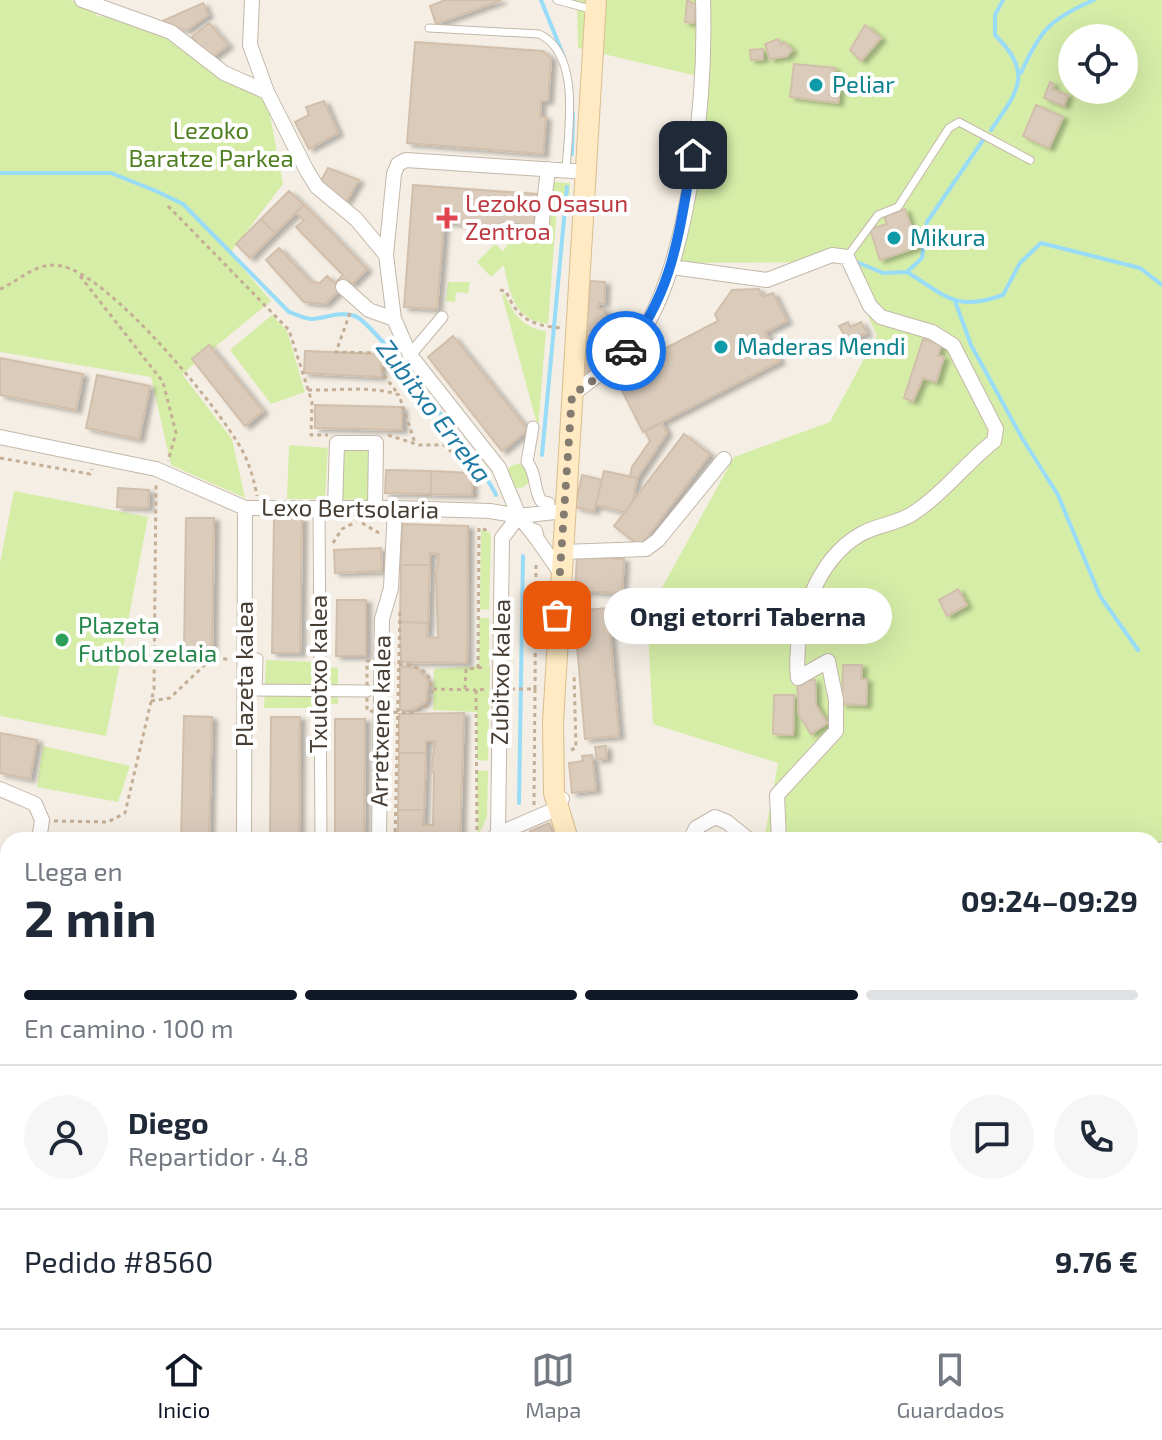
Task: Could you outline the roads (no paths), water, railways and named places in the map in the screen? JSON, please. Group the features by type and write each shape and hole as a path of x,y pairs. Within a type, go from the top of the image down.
{"main road":[{"path":"566,832 560,798 553,550 572,395 596,5"},
{"path":"560,798 576,832"}],"street":[{"path":"82,0 171,32 224,73 267,92"},
{"path":"252,0 250,45 267,92 317,187 356,219 386,255"},
{"path":"572,395 601,375 646,326 672,267 702,92 703,0"},
{"path":"587,172 416,161 402,162 395,169 386,255 394,319 410,355 499,468 519,516 553,550 646,549 658,540 724,459"},
{"path":"503,230 536,233 541,230 548,169"},
{"path":"672,267 767,280 832,255 847,257 870,306 881,317 932,332 953,345 996,429 994,441 913,513 863,532 845,544 828,564 811,594 799,651 798,678 828,661 836,700 836,731 777,795 779,832"},
{"path":"343,287 369,310 394,319"},
{"path":"410,355 442,317"},
{"path":"533,427 527,462 534,470 536,492 541,501 549,503 556,512 536,523 553,550"},
{"name":"Lexo Bertsolaria","path":"0,437 125,460 165,472 252,508 395,508 490,511 519,516 556,512"},
{"path":"335,508 337,443 376,443 375,508"},
{"name":"Plazeta kalea","path":"244,832 245,659 252,508"},
{"name":"Txulotxo kalea","path":"319,508 321,832"},
{"name":"Arretxene kalea","path":"379,832 382,619 391,588 395,508"},
{"name":"Zubitxo kalea","path":"494,832 502,538 519,516"},
{"path":"245,659 257,659 256,690 367,691"},
{"path":"0,789 35,804 42,820 40,832"},
{"name":"Zubitxo kalea","path":"502,832 560,798"},
{"path":"694,832 715,817 739,832"}],"lane":[{"path":"557,0 596,5"},
{"path":"429,28 539,34 550,39 561,59 567,84 566,170"},
{"path":"847,257 878,215 898,207 949,128 959,122 1030,160"}],"waterway":[{"path":"541,0 564,57"},
{"path":"991,130 1018,82 1015,61 995,35 995,15 1003,0"},
{"path":"1021,73 1034,46 1048,28 1067,13 1094,0"},
{"path":"572,154 573,113"},
{"path":"859,263 883,273 907,272 922,258 927,222 983,140"},
{"path":"0,173 111,173 183,204 289,312 312,319 338,314 355,316 366,325 429,399 496,495"},
{"path":"542,455 567,187"},
{"path":"907,272 952,299 962,302 987,300 1003,295 1020,263 1041,243 1140,268 1162,285"},
{"path":"955,301 971,345 1022,438 1058,495 1100,596 1138,650"},
{"name":"Zubitxo Erreka","path":"519,803 523,556"}],"place":[{"name":"Peliar","path":"816,85"},
{"name":"Lezoko Osasun Zentroa","path":"447,218"},
{"name":"Mikura","path":"894,238"},
{"name":"Maderas Mendi","path":"721,347"},
{"name":"Ongi etorri Taberna","path":"557,615"},
{"name":"Plazeta Futbol zelaia","path":"62,640"}],"park label":[{"name":"Lezoko Baratze Parkea","path":"211,145"}]}
